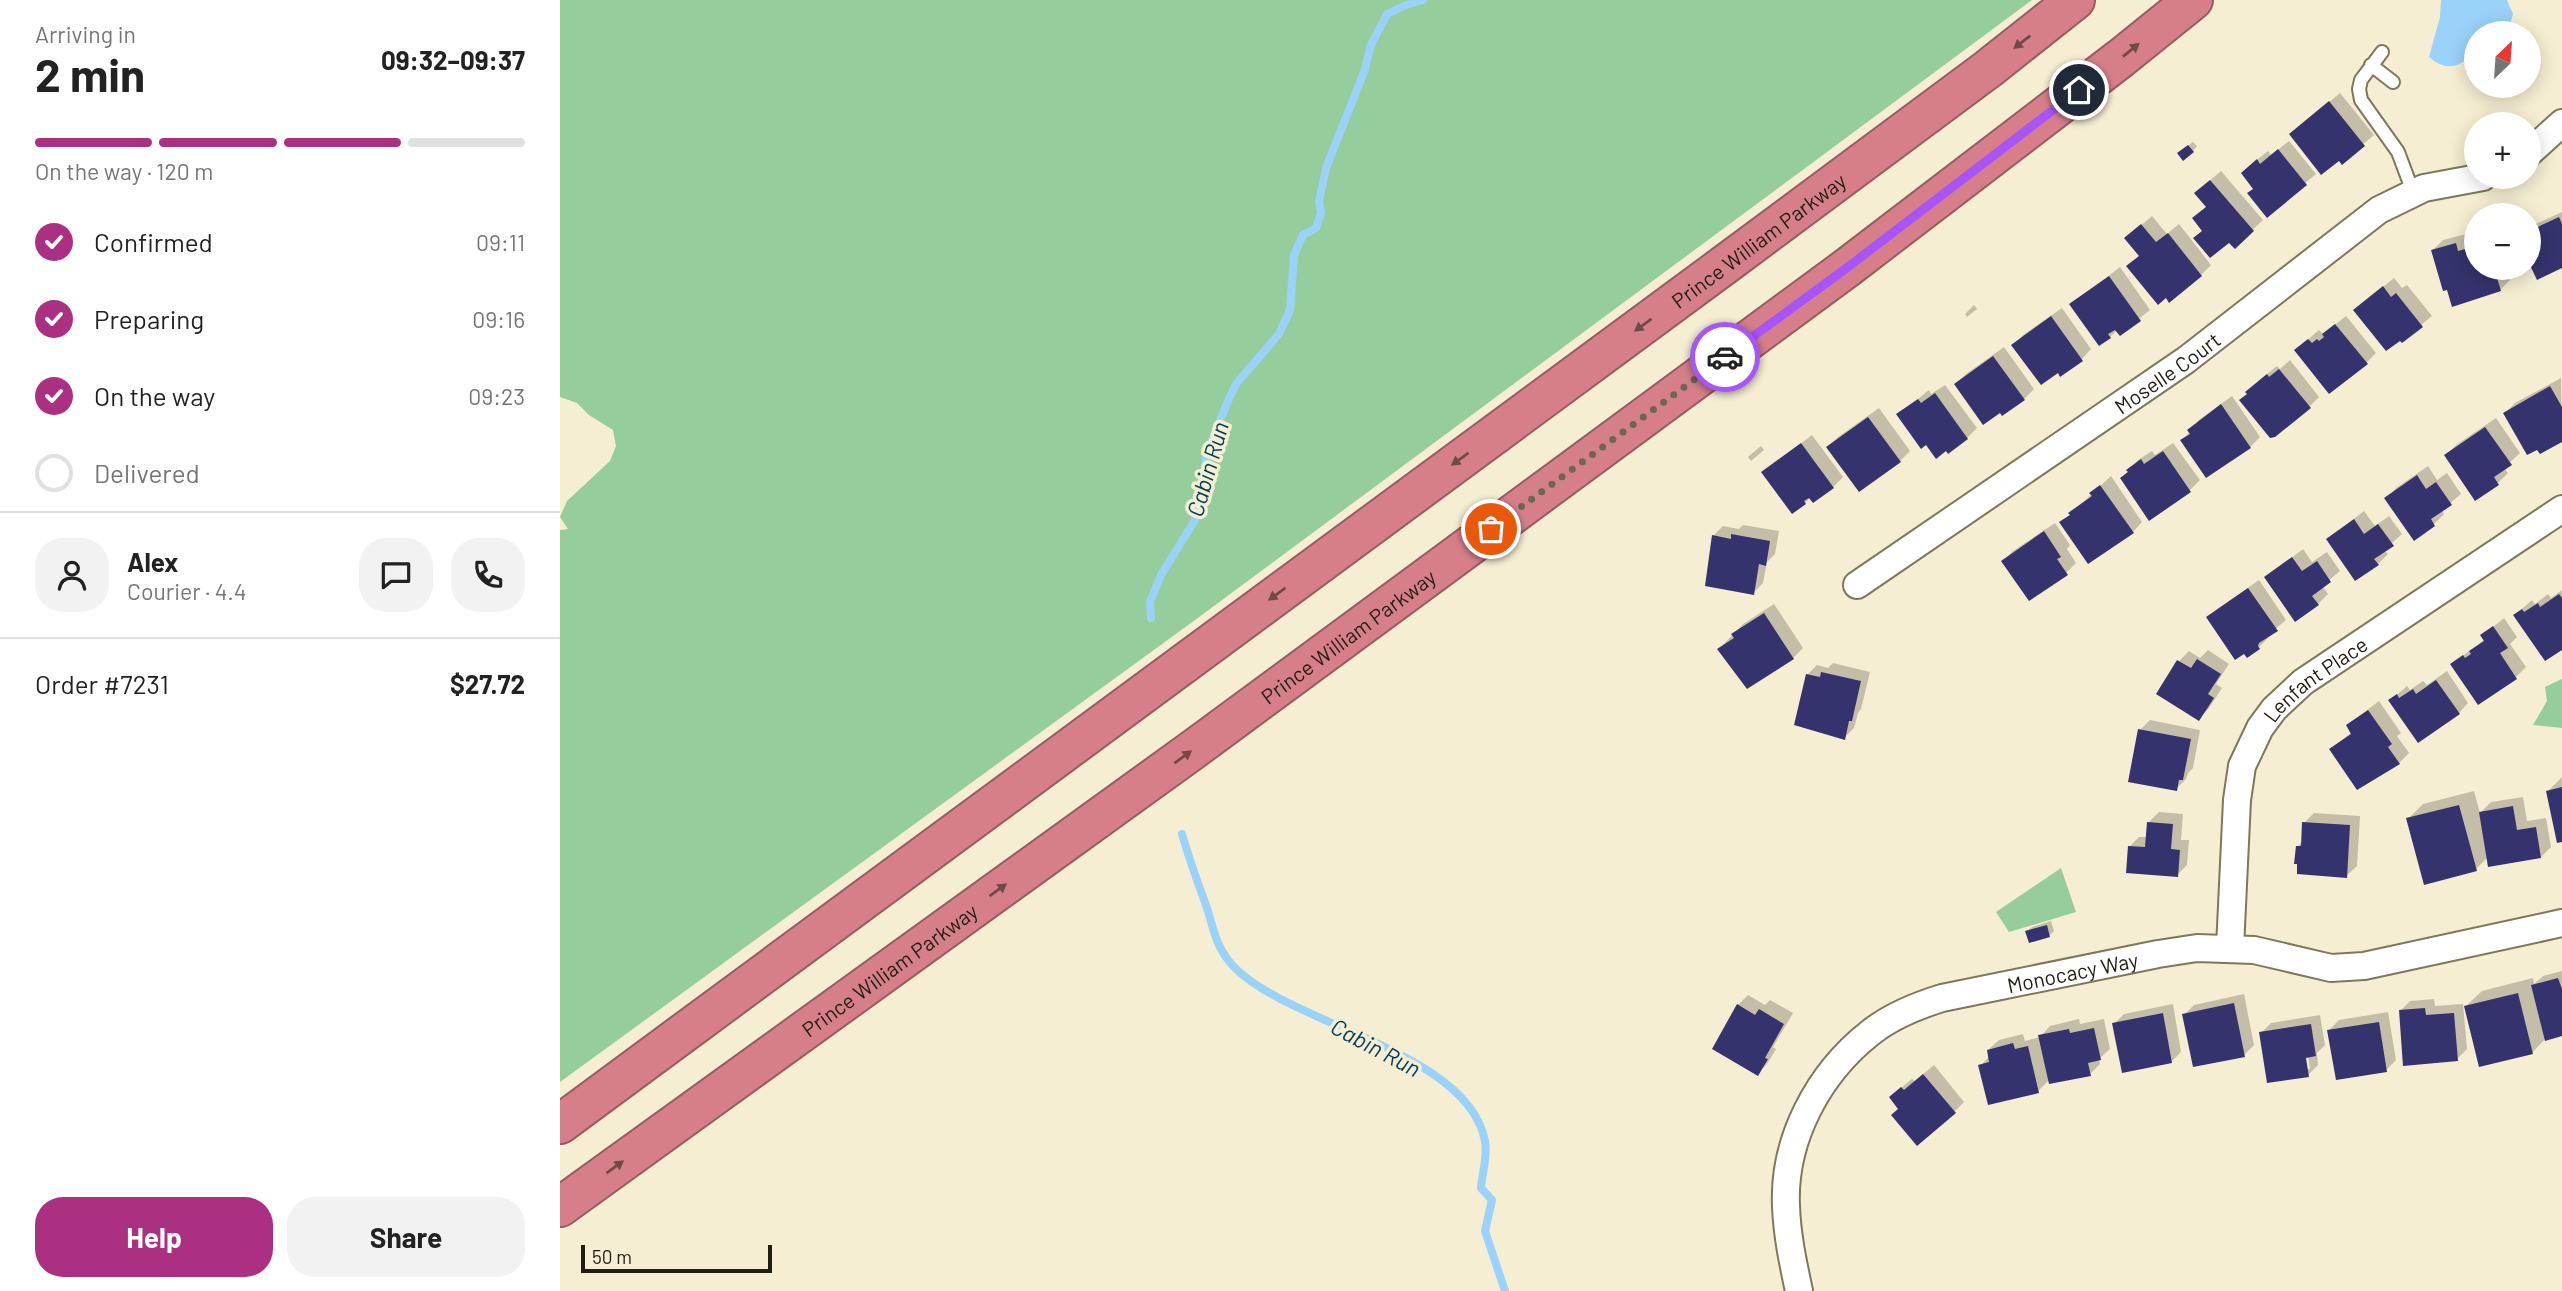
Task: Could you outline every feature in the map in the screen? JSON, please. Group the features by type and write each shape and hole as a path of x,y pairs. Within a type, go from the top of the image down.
{"highway":[{"name":"Prince William Parkway","path":"560,1124 1717,271 2076,0"},
{"name":"Prince William Parkway","path":"560,1207 1183,757 1848,267 2110,67 2193,0"}],"street":[{"path":"2541,142 2562,123"},
{"name":"Moselle Court","path":"1857,585 2186,360 2370,217 2413,192 2464,181"},
{"name":"Lenfant Place","path":"2230,948 2239,783 2248,750 2274,709 2303,682 2562,509"},
{"name":"Monocacy Way","path":"1799,1291 1785,1204 1791,1154 1805,1114 1822,1084 1870,1032 1910,1009 1942,998 2197,948 2254,950 2331,968 2364,966 2562,923"}],"lane":[{"path":"2382,51 2361,80 2361,100 2398,152 2413,192"},
{"path":"2371,65 2393,82"}],"green space":[{"path":"560,0 2032,0 1191,623 560,1082 560,530 568,529 560,517 567,501 610,461 616,446 613,430 589,415 577,403 560,397"},
{"path":"2562,679 2562,728 2533,725 2547,701 2545,687"},
{"path":"2061,868 2076,912 2009,932 1996,912"}],"water":[{"path":"2441,0 2507,0 2513,14 2511,21 2464,21 2464,62 2454,66 2442,65 2429,57 2440,17"}],"building":[{"path":"2329,101 2365,146 2342,165 2339,161 2321,175 2289,134"},
{"path":"2188,145 2194,152 2183,161 2177,153"},
{"path":"2278,149 2307,185 2267,218 2247,193 2253,189 2241,173 2257,159 2260,164"},
{"path":"2210,180 2254,231 2235,249 2229,243 2210,258 2193,238 2202,231 2192,218 2206,207 2194,193"},
{"path":"2559,217 2562,224 2562,268 2541,278 2541,225"},
{"path":"2141,224 2156,242 2168,233 2202,276 2169,303 2166,298 2158,305 2126,266 2139,256 2124,238"},
{"path":"2456,243 2458,251 2464,249 2464,280 2498,280 2501,291 2452,307 2447,290 2443,291 2431,250"},
{"path":"2109,276 2141,321 2120,336 2115,330 2108,334 2111,338 2099,346 2069,304"},
{"path":"2383,286 2391,297 2396,293 2423,327 2386,351 2353,310"},
{"path":"2051,316 2083,361 2060,377 2058,373 2041,385 2011,345"},
{"path":"2335,324 2368,364 2329,394 2294,350 2308,339 2312,343 2317,339 2319,341 2324,337 2322,334"},
{"path":"1993,356 2025,400 1983,425 1954,384"},
{"path":"2279,369 2311,408 2275,437 2270,438 2239,400 2267,374 2269,377"},
{"path":"2550,386 2562,407 2562,442 2540,454 2537,450 2527,455 2503,413"},
{"path":"1935,393 1968,439 1948,454 1946,451 1936,459 1926,445 1921,449 1896,414 1918,399 1921,403"},
{"path":"2221,404 2251,448 2206,478 2180,440 2190,434 2187,430"},
{"path":"1868,417 1901,462 1859,492 1826,447"},
{"path":"2485,427 2512,465 2494,477 2499,485 2475,501 2444,455"},
{"path":"1801,443 1834,488 1813,503 1809,498 1804,501 1806,504 1792,514 1761,472"},
{"path":"2163,451 2191,492 2149,521 2120,478 2141,459 2144,464"},
{"path":"2417,475 2426,489 2436,482 2452,505 2431,519 2435,526 2414,541 2384,498"},
{"path":"2100,485 2134,533 2088,564 2059,522 2092,496 2089,493"},
{"path":"2354,519 2364,534 2378,524 2394,546 2374,559 2379,565 2355,581 2326,539"},
{"path":"2044,531 2061,557 2057,559 2068,575 2029,601 2001,561"},
{"path":"1731,534 1770,541 1766,566 1759,564 1754,595 1705,586 1712,535 1731,539"},
{"path":"2292,557 2302,571 2317,561 2331,582 2312,596 2319,605 2295,622 2264,577"},
{"path":"2248,588 2278,631 2259,643 2260,649 2247,658 2244,654 2235,660 2206,617"},
{"path":"2559,594 2562,598 2562,650 2545,661 2513,615 2538,603 2540,607"},
{"path":"1764,613 1794,659 1747,689 1717,649 1734,638 1731,634"},
{"path":"2493,626 2508,648 2500,653 2517,679 2478,705 2450,664 2463,655 2465,658 2471,654 2469,651 2484,641 2480,635"},
{"path":"2197,659 2221,674 2208,694 2214,698 2199,721 2156,694 2177,660 2191,668"},
{"path":"1821,672 1861,681 1845,740 1794,725 1806,674 1820,677"},
{"path":"2436,680 2460,714 2418,743 2388,700 2397,694 2399,698 2413,689 2416,694"},
{"path":"2368,710 2392,744 2388,747 2400,764 2357,790 2329,749 2351,734 2346,725"},
{"path":"2138,729 2191,739 2183,780 2179,780 2177,791 2128,782"},
{"path":"2562,787 2562,842 2557,843 2546,791"},
{"path":"2459,805 2477,871 2424,885 2406,818"},
{"path":"2513,806 2517,830 2536,827 2541,858 2488,867 2479,812"},
{"path":"2147,822 2173,824 2171,849 2180,850 2178,877 2126,873 2128,846 2145,847"},
{"path":"2302,822 2350,825 2347,878 2297,874 2297,864 2294,864 2296,846 2301,846"},
{"path":"2047,925 2050,937 2029,943 2025,931"},
{"path":"2558,978 2562,989 2562,1036 2545,1041 2531,985"},
{"path":"2518,993 2533,1054 2479,1067 2464,1006"},
{"path":"2234,1003 2245,1057 2193,1067 2182,1014"},
{"path":"1737,1004 1755,1015 1759,1009 1784,1024 1758,1076 1712,1049"},
{"path":"2425,1008 2426,1015 2454,1013 2458,1061 2403,1066 2399,1010"},
{"path":"2163,1013 2172,1063 2122,1073 2112,1023"},
{"path":"2379,1022 2387,1072 2336,1080 2327,1030"},
{"path":"2311,1024 2316,1056 2306,1058 2309,1077 2267,1083 2259,1032"},
{"path":"2094,1028 2101,1060 2088,1063 2091,1076 2049,1084 2038,1035 2069,1029 2070,1033"},
{"path":"2013,1043 2015,1049 2028,1046 2039,1093 1988,1105 1978,1065 1989,1062 1987,1050"},
{"path":"1923,1074 1956,1113 1917,1146 1891,1115 1898,1109 1889,1097 1901,1087 1904,1090"}],"waterway":[{"name":"Cabin Run","path":"1151,618 1150,602 1161,575 1195,520 1207,452 1228,401 1236,384 1279,334 1290,310 1294,255 1303,235 1316,228 1321,213 1319,202 1326,168 1364,72 1371,45 1387,14 1423,0"},
{"name":"Cabin Run","path":"1182,834 1216,937 1234,967 1261,988 1413,1062 1447,1084 1472,1110 1486,1147 1481,1188 1492,1200 1485,1231 1505,1291"}],"way so far":[{"path":"1491,529 1725,357"}],"route":[{"path":"1725,357 1848,267 2079,90"}]}
